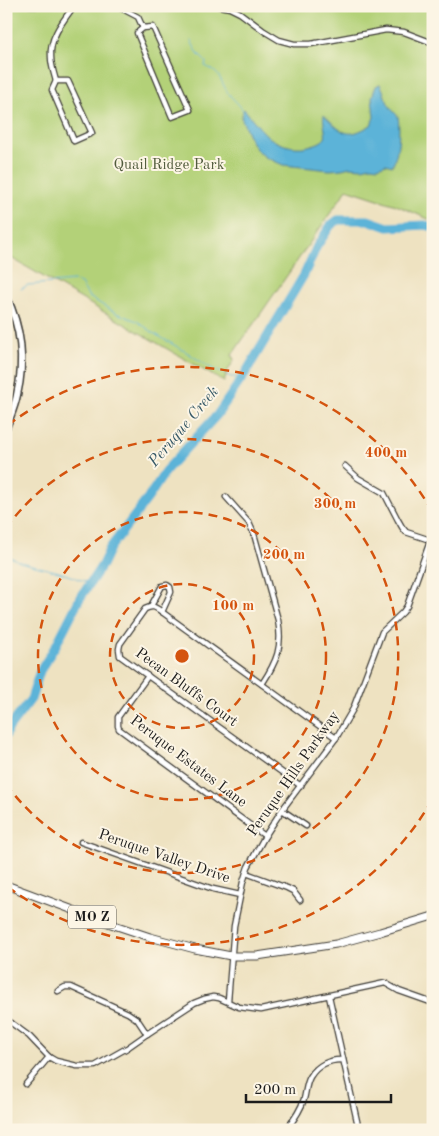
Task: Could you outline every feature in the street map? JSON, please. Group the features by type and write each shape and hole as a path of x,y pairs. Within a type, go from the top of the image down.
{"main road":[{"path":"6,296 18,328 21,360 18,393 6,428"},
{"name":"MO Z","path":"7,885 150,937 231,956 257,956 336,944 433,916"}],"street":[{"path":"56,82 68,81 92,133 74,141 52,90 56,82 50,55 52,46 61,24 74,6"},
{"path":"117,6 138,17 143,28"},
{"path":"219,6 230,8 240,13 279,40 294,44 311,44 386,30 404,32 433,43"},
{"path":"152,27 190,110 172,117 137,32 143,28 152,27"},
{"path":"345,466 358,478 384,493 402,528 406,532 431,541"},
{"path":"226,497 249,523 254,534 281,634 279,649 272,668 262,684"},
{"name":"Peruque Hills Parkway","path":"228,1001 234,926 246,873 260,845 282,810 336,738 353,709 382,632 407,606 433,533"},
{"path":"162,612 172,592 167,585 159,589 151,606 155,607 336,738"},
{"name":"Pecan Bluffs Court","path":"151,606 145,609 120,644 118,650 120,656 301,786"},
{"name":"Peruque Estates Lane","path":"148,676 118,718 120,729 266,836"},
{"path":"282,810 306,826"},
{"name":"Peruque Valley Drive","path":"82,842 213,889 240,895"},
{"path":"246,873 287,888 293,891 300,900"},
{"path":"6,1019 29,1036 48,1057 65,1064 94,1066 127,1048 194,1003 213,997 228,1001 239,1007 262,1010 385,983 399,991 433,1003"},
{"path":"58,991 65,987 71,987 128,1013 136,1019 146,1034"},
{"path":"329,996 359,1130"},
{"path":"26,1084 48,1057"},
{"path":"286,1130 303,1100 310,1077 320,1066 328,1061 343,1060"}],"green space":[{"name":"Quail Ridge Park","path":"6,6 433,6 433,221 396,205 347,189 232,355 234,360 224,382 6,255"}],"water":[{"path":"380,84 389,106 398,116 398,141 392,166 386,164 378,167 350,167 330,170 283,165 265,157 256,149 241,117 244,109 264,132 275,141 290,146 307,146 319,143 325,138 324,115 337,127 349,133 358,132 371,125 374,117 372,97 376,86"}],"waterway":[{"path":"191,41 198,54 206,62 205,66 217,74 228,93 244,112"},
{"name":"Peruque Creek","path":"6,735 9,728 31,699 40,671 110,548 148,498 167,469 217,415 243,377 304,275 317,246 331,225 338,220 368,220 388,227 425,225 433,227"},
{"path":"21,289 28,285 74,281 81,284 89,297 116,313 137,321 209,367 231,377 243,377"},
{"path":"6,555 20,562 59,572 90,583"}]}
